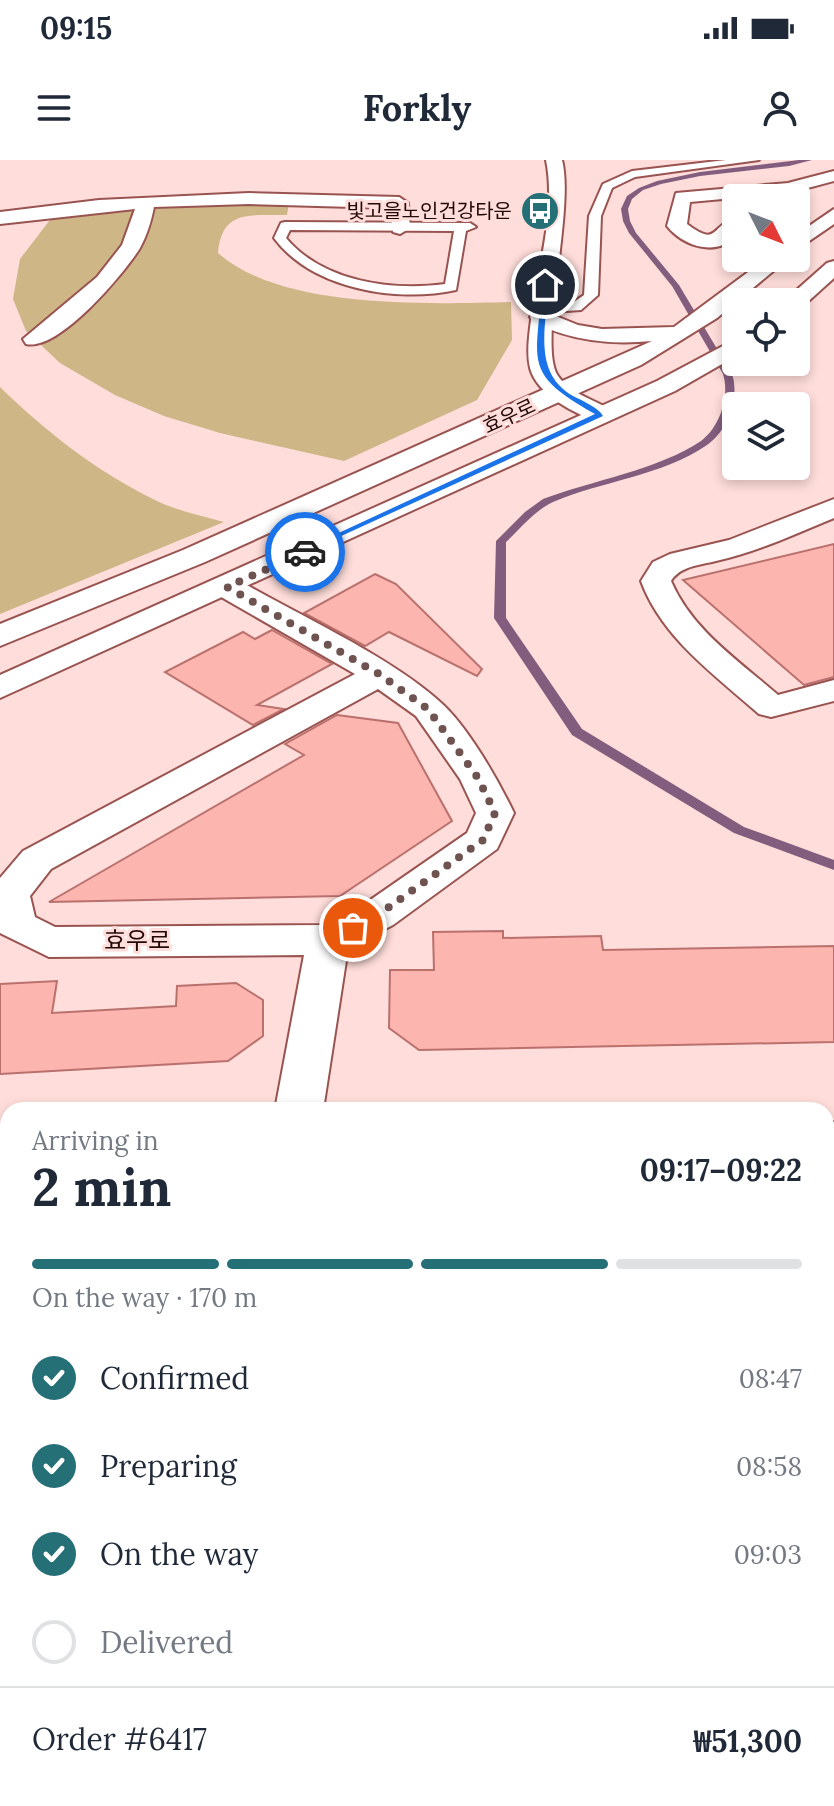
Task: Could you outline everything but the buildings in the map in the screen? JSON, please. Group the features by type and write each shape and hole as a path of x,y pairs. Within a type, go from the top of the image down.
{"street":[{"path":"554,160 558,169 556,211 542,314 541,362 546,376 561,392 601,414"},
{"path":"724,171 742,184"},
{"path":"810,184 834,176"},
{"path":"722,193 682,197 677,226 692,239 722,239"},
{"path":"0,218 146,203 267,200 399,203 400,228"},
{"path":"34,339 99,288 128,251 142,226 146,203"},
{"path":"810,233 834,215"},
{"path":"810,288 834,267"},
{"name":"효우로","path":"0,636 208,550 633,360 688,330 762,272"},
{"path":"542,314 562,329 594,336 628,337 688,330"},
{"name":"효우로","path":"0,688 666,386 722,354"},
{"path":"834,508 738,547 681,560 664,568 656,581 659,594 700,643 771,707 834,690"},
{"name":"효우로","path":"227,587 379,674 428,709 478,778 495,813 483,840 378,915 328,940 49,942 16,925 9,894 37,860 324,707 379,674"},
{"path":"300,1102 328,940"}],"lane":[{"path":"542,314 585,304 591,295 595,216 607,186 632,174 724,171 754,160"},
{"path":"285,226 400,228 465,228 451,287 430,292 371,285 325,272 299,261 280,238 285,226"}],"shaded area":[{"path":"289,203 287,215 250,216 232,221 225,228 218,253 246,272 279,285 317,294 399,302 511,302 512,340 477,400 344,461 220,433 164,416 115,395 60,363 26,331 13,299 20,259 53,216 145,207"},
{"path":"0,387 55,436 116,479 167,505 224,522 0,614"}],"waterway":[{"path":"809,160 679,178 641,189 629,198 625,209 626,221 632,233 675,285 727,374 730,382 727,409 715,433 687,452 547,501 529,514 501,541 500,618 577,732 739,830 834,865"}],"way so far":[{"path":"305,552 227,587 379,674 428,709 478,778 495,813 483,840 378,915 353,928"}],"place":[{"name":"빛고을노인건강타운","path":"540,211"}],"route":[{"path":"305,552 601,414 561,392 546,376 541,362 545,285"}]}
